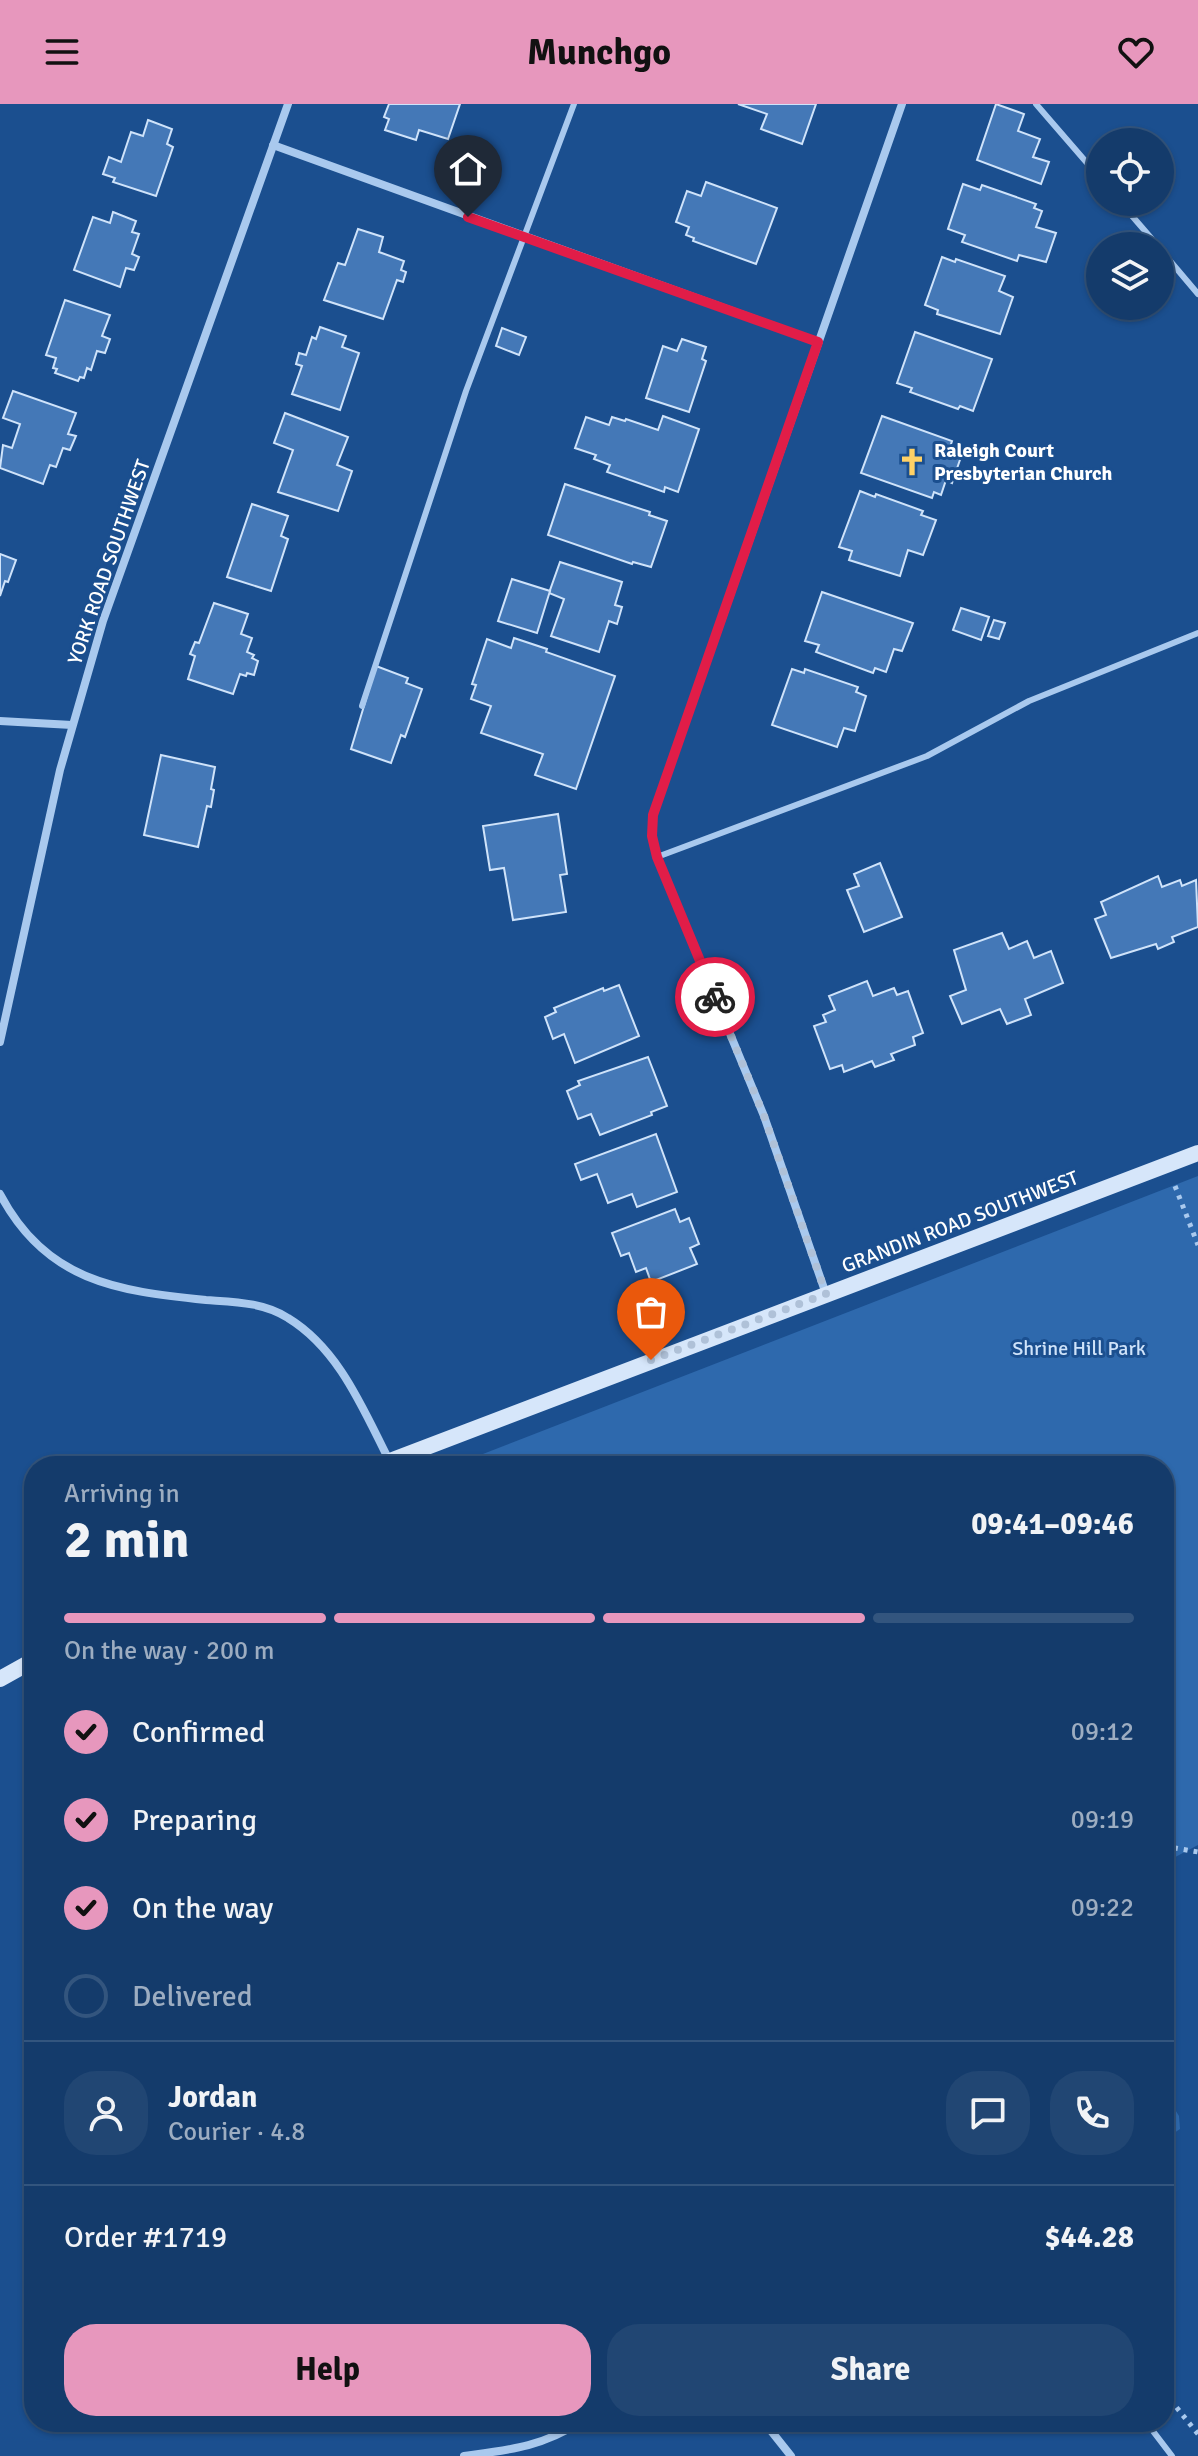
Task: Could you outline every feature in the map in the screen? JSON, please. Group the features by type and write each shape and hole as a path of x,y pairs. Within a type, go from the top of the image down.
{"street":[{"name":"YORK ROAD SOUTHWEST","path":"0,1042 57,785 103,621 288,104"},
{"path":"826,1294 764,1116 657,857 652,836 653,815 902,104"},
{"path":"273,145 818,342"},
{"path":"0,721 72,725"},
{"name":"GRANDIN ROAD SOUTHWEST","path":"407,1456 1198,1153"},
{"path":"0,1194 14,1221 34,1244 66,1267 94,1280 152,1294 256,1305 287,1317 316,1339 346,1377 382,1456"},
{"path":"0,1679 24,1666"},
{"path":"464,2456 524,2448 565,2432"},
{"path":"772,2432 791,2456"}],"lane":[{"path":"362,706 466,391 574,104"},
{"path":"1036,104 1086,162"},
{"path":"1132,216 1146,232"},
{"path":"1174,265 1198,294"},
{"path":"657,857 927,756 1029,701 1198,633"},
{"path":"1154,2432 1172,2456"}],"path":[{"path":"1167,1165 1198,1245"},
{"path":"1174,1848 1198,1852"},
{"path":"1174,2404 1198,2434"}],"green space":[{"name":"Shrine Hill Park","path":"1198,1176 1198,1845 1174,1858 1174,1456 478,1456"},
{"path":"1174,2108 1179,2116 1180,2129 1174,2133"}],"building":[{"path":"389,104 460,104 448,139 419,130 416,140 385,130 389,119 384,117"},
{"path":"738,104 816,104 802,144 761,129 767,114"},
{"path":"996,104 1024,114 1018,131 1040,139 1033,157 1049,162 1041,184 977,160"},
{"path":"148,120 172,129 167,144 173,147 156,196 113,182 115,178 103,174 109,157 121,162 131,132 143,136"},
{"path":"706,182 777,208 756,264 693,241 694,238 686,235 689,227 676,222 687,191 701,196"},
{"path":"963,184 980,190 982,185 1036,204 1034,208 1042,211 1036,227 1056,233 1046,262 1019,255 1017,261 962,242 965,235 948,229"},
{"path":"113,212 136,221 132,232 139,234 132,254 139,257 134,270 126,268 120,287 74,270 93,217 110,223"},
{"path":"358,229 383,237 379,252 404,261 401,270 406,272 403,282 397,280 383,319 324,300 338,263 345,265"},
{"path":"942,257 1005,276 999,291 1013,297 1000,334 937,314 938,310 925,305"},
{"path":"65,300 110,315 102,336 110,339 105,353 97,351 91,370 87,368 84,378 80,377 78,381 55,373 56,358 46,355"},
{"path":"320,327 346,336 342,347 359,353 340,410 292,394 302,366 296,364 299,353 306,355 312,337 316,339"},
{"path":"502,328 526,337 519,355 496,346"},
{"path":"915,332 992,359 973,411 960,406 958,409 910,392 912,388 897,383"},
{"path":"682,339 706,347 702,359 706,361 689,412 646,398 663,346 677,351"},
{"path":"13,391 76,413 68,434 76,436 70,450 63,448 56,467 50,465 43,484 0,468 3,445 12,448 20,424 3,418"},
{"path":"285,413 348,437 337,465 352,471 338,511 278,492 293,450 274,443"},
{"path":"663,416 699,429 678,492 665,487 664,492 607,472 610,465 594,459 596,455 575,448 586,417 609,425 612,417 626,419 658,430"},
{"name":"Raleigh Court Presbyterian Church","path":"882,416 952,441 950,447 963,451 952,483 946,480 941,495 934,492 932,498 861,473"},
{"path":"565,484 650,512 649,515 667,521 651,567 632,564 548,535"},
{"path":"860,491 923,511 921,515 936,520 923,555 908,550 900,576 849,560 852,551 839,547"},
{"path":"252,504 288,516 281,536 288,539 271,591 227,577"},
{"path":"0,554 16,560 0,596"},
{"path":"560,562 622,582 615,605 622,607 617,624 609,621 599,652 551,636 564,599 549,593"},
{"path":"512,579 550,591 537,633 498,621"},
{"path":"822,592 913,623 902,651 894,649 886,672 875,668 873,673 816,652 819,645 805,641"},
{"path":"214,603 248,614 241,634 252,638 247,652 258,661 254,675 240,674 233,694 188,679 195,656 190,654 195,642 199,643"},
{"path":"961,608 989,617 981,640 953,630"},
{"path":"994,620 1005,623 999,639 988,636"},
{"path":"514,638 615,676 576,789 535,775 543,754 481,733 491,706 471,699 476,685 472,684 487,639 511,648"},
{"path":"376,666 408,678 406,683 422,689 405,737 401,735 391,763 351,749"},
{"path":"792,669 804,673 805,669 858,687 856,692 866,696 855,731 844,728 837,747 772,725"},
{"path":"161,755 215,767 211,807 207,806 198,847 144,835"},
{"path":"558,814 567,874 560,875 566,912 513,920 504,868 490,870 483,826"},
{"path":"880,863 902,917 864,932 847,890 859,886 854,874"},
{"path":"1158,876 1162,887 1180,880 1182,886 1196,880 1198,927 1172,937 1174,942 1158,949 1156,944 1111,958 1095,919 1106,915 1101,902"},
{"path":"1002,933 1009,949 1027,941 1034,958 1051,951 1063,983 1025,999 1031,1015 1007,1024 1000,1009 962,1024 950,996 966,990 954,950"},
{"path":"867,981 873,996 894,988 897,995 908,991 923,1033 913,1037 915,1045 891,1054 894,1060 875,1067 872,1061 844,1072 842,1065 830,1069 814,1026 826,1022 823,1015 835,1010 829,996"},
{"path":"619,985 639,1036 575,1063 564,1034 553,1039 545,1017 556,1012 554,1008 603,988 604,991"},
{"path":"648,1057 667,1106 600,1135 591,1114 578,1119 567,1091 580,1085 578,1081"},
{"path":"656,1134 677,1192 637,1207 632,1194 608,1203 597,1174 581,1180 575,1164"},
{"path":"675,1209 680,1222 689,1218 699,1244 690,1248 697,1264 651,1282 646,1268 636,1272 629,1253 621,1256 612,1233"}],"way so far":[{"path":"651,1360 826,1294 764,1116 715,997"}],"place":[{"name":"Raleigh Court Presbyterian Church","path":"912,462"}],"route":[{"path":"468,217 818,342 653,815 652,836 657,857 715,997"}]}
